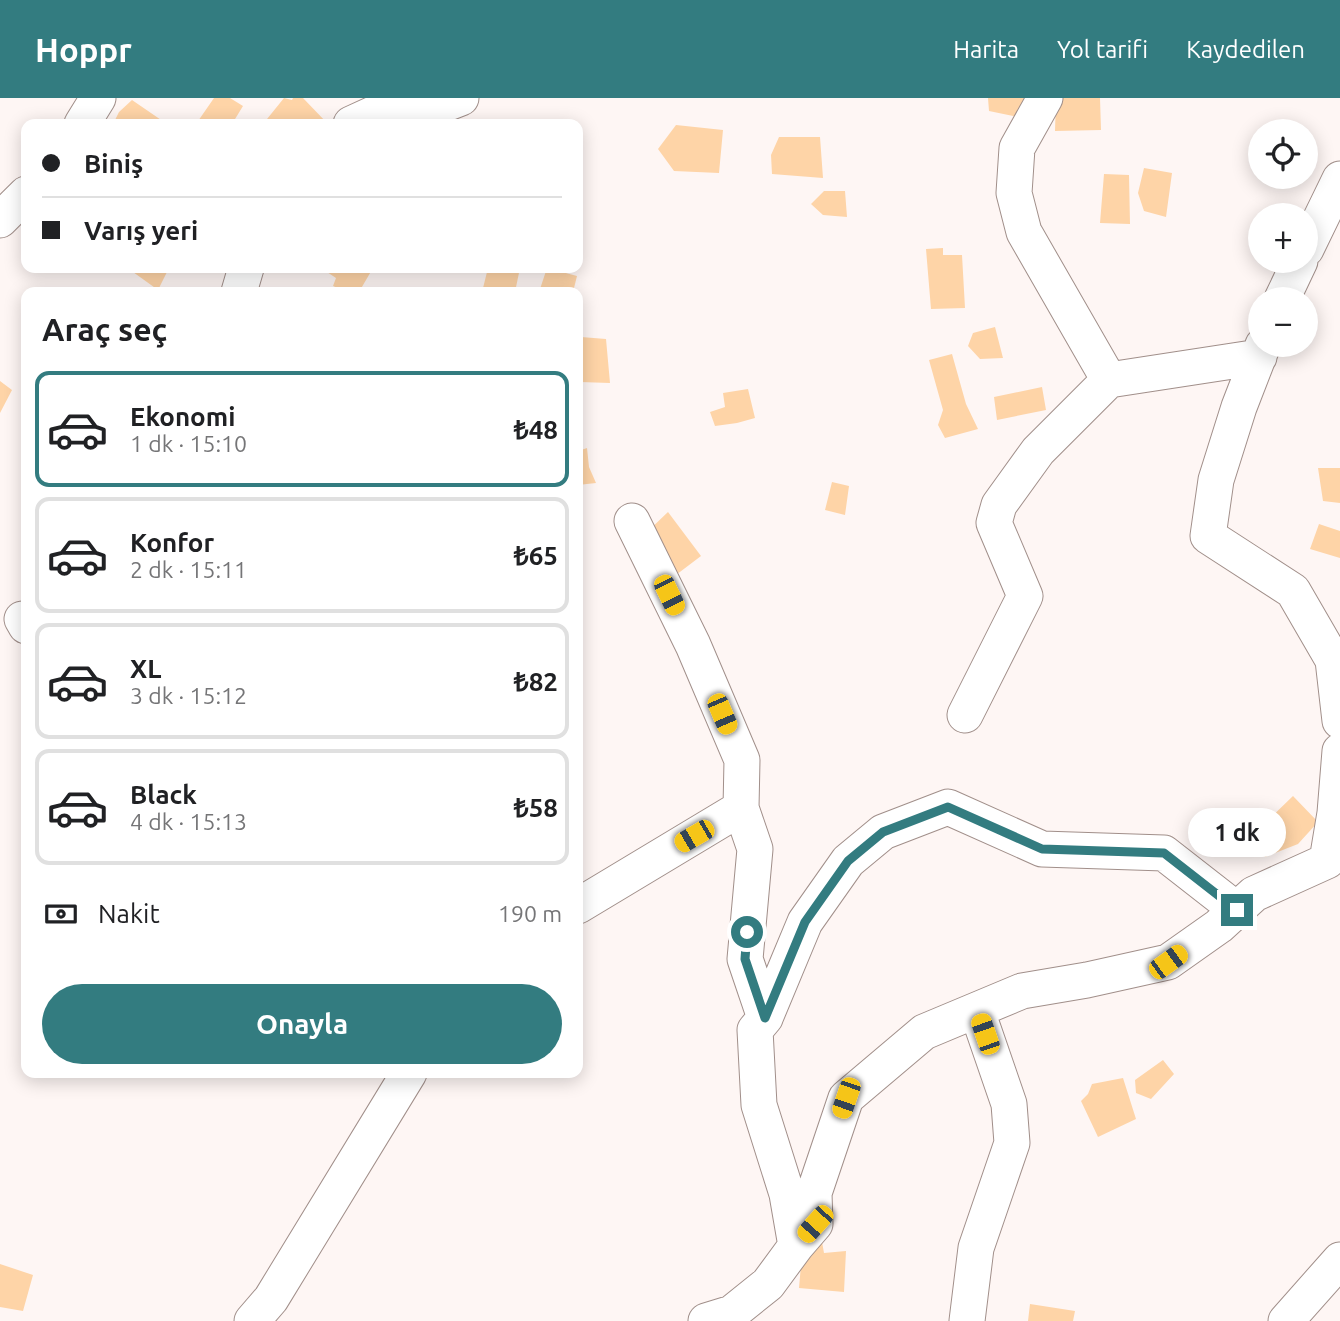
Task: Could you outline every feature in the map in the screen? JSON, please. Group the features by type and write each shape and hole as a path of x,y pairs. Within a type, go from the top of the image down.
{"street":[{"path":"85,119 98,98"},
{"path":"362,119 375,113 443,104 461,98"},
{"path":"1045,98 1017,148 1014,193 1024,232 1109,380"},
{"path":"1318,224 1340,178"},
{"path":"0,220 21,199"},
{"path":"965,715 1025,596 994,523 999,505 1038,451 1109,380 1248,353"},
{"path":"1259,357 1239,407 1216,480 1208,536 1293,592 1333,660 1340,721"},
{"path":"632,521 693,645 742,760 741,808 755,849 745,959 765,1018"},
{"path":"706,1321 733,1314 768,1284 815,1224 814,1193 846,1098 924,1032 1022,991 1168,962 1219,926 1254,894 1326,861 1335,813 1340,751"},
{"path":"796,1247 787,1194 759,1105 755,1030 765,1018 805,922 848,861 883,832 948,807 1042,849 1164,853 1237,910"},
{"path":"583,903 741,808"},
{"path":"967,1321 976,1248 1013,1143 1009,1104 977,1011"},
{"path":"252,1321 271,1299 406,1078"},
{"path":"1286,1321 1340,1261"}],"building":[{"path":"214,98 230,98 243,106 235,119 199,119"},
{"path":"284,98 303,98 323,119 267,119"},
{"path":"988,98 1033,98 1027,119 989,111"},
{"path":"1056,98 1100,98 1101,130 1055,131"},
{"path":"132,100 160,119 116,119"},
{"path":"676,125 723,130 719,173 674,171 658,149"},
{"path":"779,137 820,137 823,178 772,174 771,155"},
{"path":"1144,168 1172,173 1166,217 1144,211 1138,193"},
{"path":"1104,174 1129,175 1130,224 1100,223"},
{"path":"824,191 845,191 847,217 823,215 811,204"},
{"path":"943,248 943,255 962,255 965,308 931,309 926,249"},
{"path":"134,273 166,273 160,287 154,287"},
{"path":"328,273 370,273 362,287 335,287 333,286 336,278"},
{"path":"487,273 519,273 516,287 483,287"},
{"path":"545,273 577,276 574,287 541,287"},
{"path":"995,327 1003,358 980,359 968,346 973,333"},
{"path":"583,337 606,339 610,383 583,382"},
{"path":"952,354 966,404 978,429 945,438 938,425 943,410 929,360"},
{"path":"0,381 12,390 0,413"},
{"path":"1042,387 1046,410 997,420 994,397"},
{"path":"748,389 755,418 715,426 710,412 725,407 723,393"},
{"path":"587,448 589,467 596,483 583,484 583,449"},
{"path":"1318,468 1340,468 1340,503 1323,501"},
{"path":"832,482 849,486 845,515 825,510"},
{"path":"668,512 701,556 668,581 646,533"},
{"path":"1319,524 1340,531 1340,558 1310,549"},
{"path":"1293,796 1318,822 1298,844 1265,857 1249,812 1261,808 1266,822"},
{"path":"1163,1060 1174,1074 1151,1099 1136,1093 1135,1080"},
{"path":"1123,1078 1136,1119 1098,1137 1081,1101 1092,1084"},
{"path":"803,1242 822,1242 824,1253 846,1251 844,1292 799,1288"},
{"path":"0,1264 33,1275 23,1311 0,1307"},
{"path":"1030,1304 1075,1311 1073,1321 1028,1321"}],"route":[{"path":"747,932 745,959 765,1018 805,922 848,861 883,832 948,807 1042,849 1164,853 1237,910"}]}
